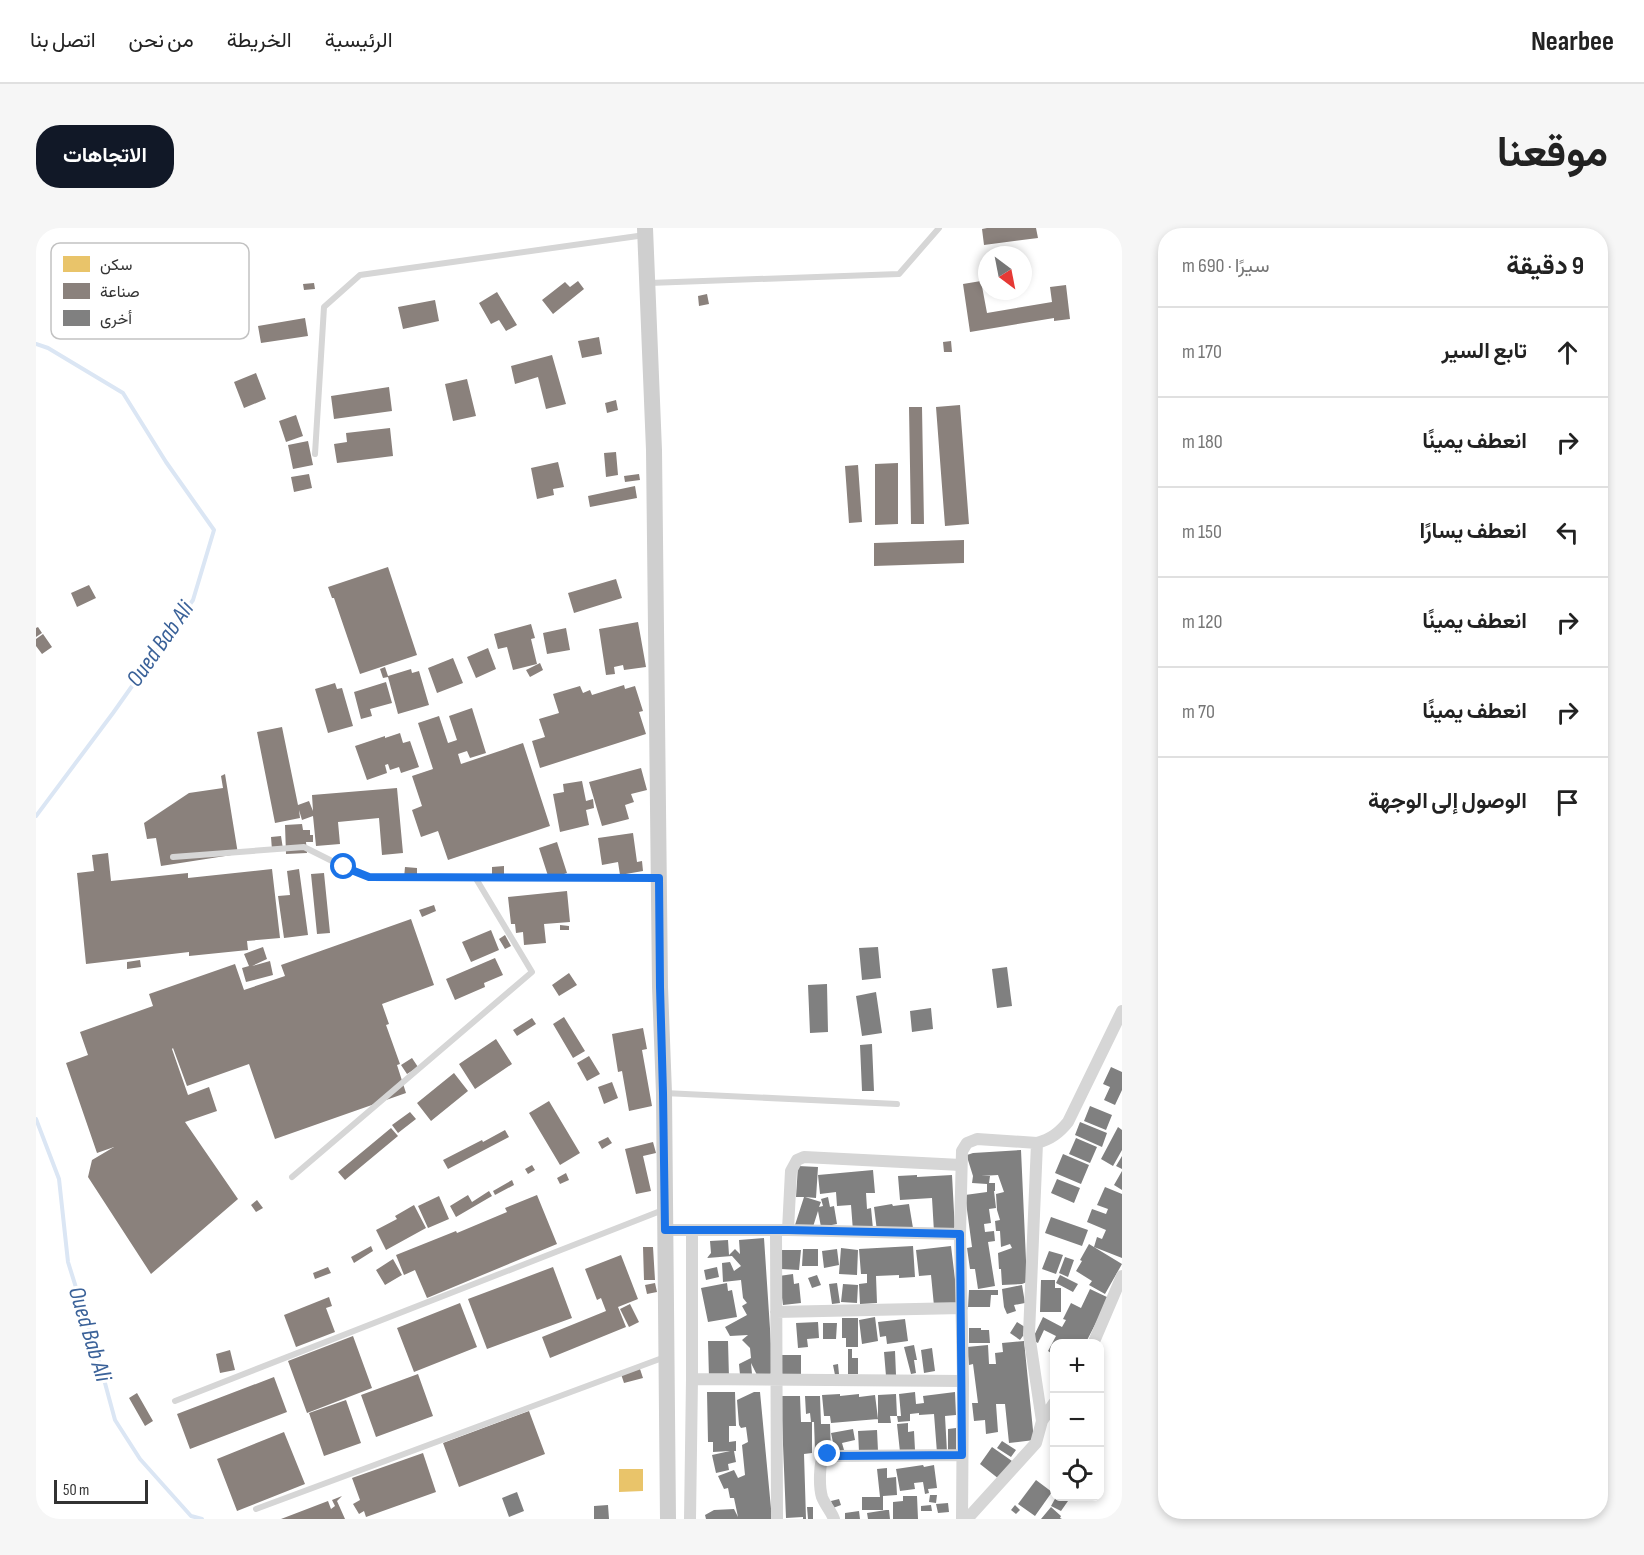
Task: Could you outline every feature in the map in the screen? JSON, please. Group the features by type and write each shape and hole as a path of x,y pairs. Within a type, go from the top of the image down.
{"main road":[{"path":"645,231 654,461 668,1519"}],"street":[{"path":"962,1519 963,1381 960,1234 962,1151 964,1146 972,1140 1037,1143 1050,1139 1061,1130 1068,1122 1122,1011"},
{"path":"1037,1143 1029,1334 1042,1421"},
{"path":"777,1519 776,1312 782,1230 793,1165 804,1157 961,1165"},
{"path":"665,1230 960,1234"},
{"path":"690,1519 692,1230"},
{"path":"1095,1339 1122,1276"},
{"path":"776,1312 962,1308"},
{"path":"692,1379 963,1381"},
{"path":"967,1519 1036,1443 1042,1421 1050,1409"},
{"path":"834,1519 821,1490 821,1464 824,1454 837,1456 962,1455"}],"lane":[{"path":"648,283 899,274 939,228"},
{"path":"315,454 324,307 360,275 645,231"},
{"path":"172,857 304,847 369,877 659,878"},
{"path":"292,1177 532,972 474,877"},
{"path":"663,1093 897,1104"},
{"path":"175,1401 665,1209"},
{"path":"256,1509 665,1356"}],"building: سكن":[{"path":"619,1469 643,1469 643,1491 619,1492"}],"building: صناعة":[{"path":"1036,228 1038,238 984,245 982,229"},
{"path":"578,281 584,289 553,314 542,300 565,282 570,287"},
{"path":"978,282 978,300 985,300 987,313 1052,302 1050,287 1066,285 1070,319 1054,321 1054,318 970,332 963,284"},
{"path":"314,283 315,289 304,290 303,284"},
{"path":"497,292 517,325 506,331 499,320 491,324 479,303"},
{"path":"707,294 709,304 699,306 698,296"},
{"path":"435,300 439,321 403,329 398,307"},
{"path":"305,318 308,336 261,343 258,326"},
{"path":"599,337 602,354 582,358 578,341"},
{"path":"951,341 952,352 944,352 943,342"},
{"path":"552,355 566,404 546,409 538,377 515,384 511,366"},
{"path":"256,373 266,399 244,408 234,382"},
{"path":"467,379 476,416 453,421 445,384"},
{"path":"389,387 392,411 334,419 331,396"},
{"path":"616,400 618,410 607,413 605,403"},
{"path":"960,405 969,524 945,526 936,407"},
{"path":"909,407 922,407 924,524 911,524"},
{"path":"296,415 303,436 286,442 279,421"},
{"path":"390,428 393,456 337,463 334,444 347,442 346,433"},
{"path":"308,441 313,465 293,469 288,445"},
{"path":"616,452 618,475 606,477 604,453"},
{"path":"558,462 564,487 553,489 554,495 537,499 531,468"},
{"path":"898,463 898,524 875,525 875,464"},
{"path":"858,465 862,522 849,523 845,466"},
{"path":"309,474 312,488 294,492 291,477"},
{"path":"639,474 640,480 625,482 624,476"},
{"path":"635,486 637,498 590,507 588,496"},
{"path":"964,540 964,563 874,566 874,543"},
{"path":"388,567 417,655 360,674 334,598 328,587"},
{"path":"616,579 622,598 574,613 568,593"},
{"path":"89,585 96,598 77,607 71,593"},
{"path":"638,622 646,667 624,670 623,665 614,667 615,674 606,675 599,629"},
{"path":"531,624 535,638 531,639 537,664 513,670 507,647 498,649 494,634"},
{"path":"38,627 42,633 36,637 36,628"},
{"path":"566,628 570,650 547,654 543,633"},
{"path":"43,634 52,647 42,654 36,646 36,639"},
{"path":"488,648 496,669 476,678 467,657"},
{"path":"453,658 463,683 437,693 428,668"},
{"path":"540,663 543,670 530,677 526,670"},
{"path":"385,667 388,676 411,669 412,673 419,671 429,705 398,714 388,677 383,678 380,669"},
{"path":"386,682 392,703 370,709 372,716 361,719 354,692"},
{"path":"335,683 337,689 342,688 353,726 328,733 315,689"},
{"path":"624,685 625,689 635,686 643,711 639,712 646,734 540,768 532,741 545,737 539,719 559,713 553,694 580,686 583,693 590,690 592,695"},
{"path":"472,708 486,753 470,758 467,751 458,754 461,764 523,743 550,826 448,860 438,831 421,837 412,810 422,806 412,776 433,769 418,723 439,716 448,743 457,740 449,716"},
{"path":"282,727 298,805 309,801 313,811 312,795 397,788 403,853 382,855 379,818 338,822 340,844 316,846 313,816 302,820 299,810 300,818 275,823 257,732"},
{"path":"400,733 403,743 410,741 419,767 401,773 399,767 390,770 388,764 385,765 387,773 367,780 355,746"},
{"path":"641,768 647,790 631,794 634,802 625,805 629,819 602,826 589,782"},
{"path":"225,774 238,854 161,866 156,838 147,839 144,823 189,793 223,788 221,776"},
{"path":"582,781 586,801 593,799 594,808 586,810 589,825 560,832 553,794 564,792 563,784"},
{"path":"302,824 303,830 310,830 313,842 306,842 307,853 286,854 285,825"},
{"path":"633,833 637,862 642,861 643,871 620,875 618,862 602,865 598,838"},
{"path":"281,836 283,849 272,850 271,837"},
{"path":"557,842 567,873 549,879 539,848"},
{"path":"108,853 111,881 188,873 188,878 272,869 280,938 247,941 248,950 189,956 189,952 86,964 77,873 94,871 92,855"},
{"path":"504,866 504,876 492,876 492,867"},
{"path":"405,867 417,868 417,878 404,878"},
{"path":"299,869 308,935 284,938 278,896 290,895 287,871"},
{"path":"324,873 330,933 317,934 311,874"},
{"path":"567,891 570,922 544,924 546,943 524,945 523,932 516,933 515,924 511,924 508,897"},
{"path":"434,905 436,911 422,917 419,910"},
{"path":"411,919 434,985 382,1004 406,1093 275,1139 249,1064 187,1086 172,1049 188,1095 209,1087 217,1111 185,1122 238,1199 151,1274 88,1177 92,1160 114,1147 97,1153 66,1063 88,1055 80,1032 153,1006 149,994 235,964 244,990 285,976 281,965"},
{"path":"560,925 569,926 569,930 560,930"},
{"path":"491,930 499,950 471,962 462,942"},
{"path":"505,935 511,946 505,949 499,939"},
{"path":"263,947 267,959 252,966 270,961 273,975 246,982 242,968 249,966 244,954"},
{"path":"495,958 503,975 484,983 485,987 455,1000 446,979"},
{"path":"140,960 141,967 127,969 127,962"},
{"path":"569,973 577,985 559,996 552,985"},
{"path":"564,1017 585,1051 573,1058 553,1024"},
{"path":"532,1018 536,1024 517,1036 513,1030"},
{"path":"643,1028 647,1049 642,1050 652,1106 629,1111 622,1071 618,1072 612,1034"},
{"path":"496,1039 512,1064 475,1089 459,1064"},
{"path":"589,1056 600,1074 587,1081 577,1063"},
{"path":"412,1058 418,1067 407,1074 401,1065"},
{"path":"454,1073 468,1091 431,1121 417,1103"},
{"path":"612,1082 618,1098 604,1104 598,1087"},
{"path":"549,1101 580,1153 560,1165 529,1113"},
{"path":"410,1112 416,1119 398,1133 392,1125"},
{"path":"391,1128 398,1136 345,1180 338,1172"},
{"path":"505,1130 509,1137 448,1169 443,1160"},
{"path":"608,1137 612,1143 602,1149 598,1142"},
{"path":"653,1142 656,1153 643,1156 651,1191 636,1194 625,1149"},
{"path":"532,1165 535,1170 528,1174 525,1169"},
{"path":"566,1173 569,1180 560,1184 557,1178"},
{"path":"512,1180 514,1185 495,1195 493,1191"},
{"path":"489,1191 492,1196 456,1217 450,1206 468,1195 472,1202"},
{"path":"537,1195 557,1244 427,1298 415,1270 404,1275 396,1255 507,1212 505,1208"},
{"path":"439,1196 449,1219 428,1228 418,1206"},
{"path":"257,1200 263,1208 256,1212 251,1205"},
{"path":"414,1205 426,1228 386,1250 376,1230 397,1219 395,1216"},
{"path":"371,1246 373,1251 354,1263 351,1257"},
{"path":"643,1247 653,1247 655,1280 644,1280"},
{"path":"621,1255 638,1299 618,1307 626,1327 550,1358 542,1337 606,1311 601,1298 597,1300 585,1269"},
{"path":"393,1259 402,1275 385,1285 376,1270"},
{"path":"328,1267 331,1273 315,1279 313,1273"},
{"path":"553,1267 572,1318 487,1349 468,1299"},
{"path":"655,1283 657,1292 647,1294 645,1285"},
{"path":"329,1297 332,1306 326,1308 335,1332 296,1347 284,1315"},
{"path":"460,1303 477,1347 414,1372 397,1328"},
{"path":"630,1304 639,1322 629,1327 620,1309"},
{"path":"353,1336 372,1388 307,1413 288,1361"},
{"path":"230,1350 235,1370 220,1373 216,1354"},
{"path":"639,1366 643,1378 624,1383 620,1371"},
{"path":"418,1374 433,1416 376,1437 361,1395"},
{"path":"274,1377 287,1412 190,1449 177,1414"},
{"path":"137,1393 153,1421 145,1426 129,1398"},
{"path":"346,1400 361,1443 324,1456 309,1413"},
{"path":"529,1411 545,1454 459,1487 443,1443"},
{"path":"284,1432 305,1484 237,1511 217,1459"},
{"path":"423,1453 436,1492 366,1517 364,1511 359,1514 353,1504 360,1500 352,1478"},
{"path":"342,1496 337,1501 345,1519 281,1519 328,1501 331,1509 335,1506 332,1500"}],"building: أخرى":[{"path":"878,947 881,978 862,980 859,948"},
{"path":"1007,967 1012,1006 997,1008 992,969"},
{"path":"827,984 828,1032 810,1033 808,985"},
{"path":"876,992 882,1033 862,1036 856,996"},
{"path":"931,1008 933,1029 912,1032 910,1011"},
{"path":"872,1044 874,1091 862,1091 860,1045"},
{"path":"1111,1067 1122,1072 1122,1090 1115,1105 1104,1100 1110,1087 1103,1084"},
{"path":"1090,1106 1112,1115 1106,1130 1084,1121"},
{"path":"1080,1122 1107,1133 1102,1147 1075,1135"},
{"path":"1118,1127 1122,1130 1122,1150 1113,1166 1101,1159"},
{"path":"1076,1138 1097,1147 1090,1163 1069,1154"},
{"path":"1021,1150 1027,1282 1002,1285 998,1253 1012,1248 1010,1244 1001,1247 1000,1231 996,1231 995,1221 1000,1220 996,1194 1004,1192 998,1175 981,1176 990,1176 989,1183 995,1183 996,1208 989,1209 991,1223 984,1224 985,1232 994,1231 995,1241 988,1242 995,1286 978,1289 975,1269 970,1269 967,1248 972,1247 965,1195 987,1192 987,1184 972,1183 973,1176 967,1155"},
{"path":"1063,1154 1089,1165 1081,1184 1055,1173"},
{"path":"1122,1156 1122,1169 1116,1166"},
{"path":"798,1166 818,1167 816,1198 805,1197 821,1202 819,1207 823,1206 821,1199 828,1197 830,1207 834,1206 837,1224 821,1227 818,1211 812,1230 795,1225 804,1197 796,1197"},
{"path":"873,1170 875,1193 866,1193 867,1209 871,1208 873,1229 853,1231 851,1205 837,1206 836,1192 820,1194 818,1175"},
{"path":"1122,1171 1122,1190 1114,1185"},
{"path":"917,1175 917,1177 952,1175 955,1231 934,1232 932,1198 900,1200 898,1176"},
{"path":"1057,1179 1080,1188 1074,1203 1051,1193"},
{"path":"1105,1187 1122,1194 1122,1258 1094,1247 1097,1237 1102,1239 1106,1230 1087,1222 1092,1209 1106,1214 1108,1209 1097,1205"},
{"path":"892,1204 893,1206 909,1204 913,1228 877,1231 874,1207"},
{"path":"1051,1217 1088,1230 1082,1246 1045,1233"},
{"path":"764,1238 773,1374 757,1375 751,1363 752,1374 740,1375 739,1364 751,1358 750,1348 742,1340 748,1335 730,1336 725,1327 747,1315 742,1306 747,1303 743,1298 741,1280 723,1282 722,1263 730,1262 734,1271 741,1266 732,1256 707,1258 711,1253 710,1241 728,1240 729,1255 735,1249 740,1254 739,1240"},
{"path":"1089,1244 1122,1264 1105,1294 1089,1285 1092,1281 1076,1271"},
{"path":"913,1246 915,1277 876,1276 877,1303 860,1304 859,1284 867,1283 867,1274 861,1274 859,1249"},
{"path":"951,1246 958,1304 934,1306 931,1275 919,1276 916,1250"},
{"path":"841,1248 858,1250 857,1275 839,1274"},
{"path":"803,1249 818,1249 818,1266 802,1266"},
{"path":"837,1249 839,1265 824,1268 822,1251"},
{"path":"782,1250 801,1250 799,1270 781,1269"},
{"path":"1049,1251 1063,1255 1056,1274 1042,1269"},
{"path":"1065,1257 1074,1260 1068,1277 1059,1273"},
{"path":"717,1267 719,1277 706,1280 704,1270"},
{"path":"793,1274 794,1284 799,1283 801,1303 783,1305 779,1276"},
{"path":"817,1275 821,1285 812,1288 808,1278"},
{"path":"1060,1275 1078,1284 1073,1292 1056,1283"},
{"path":"1041,1280 1055,1280 1055,1288 1061,1288 1061,1312 1040,1312"},
{"path":"727,1283 728,1291 732,1290 737,1317 708,1322 701,1288"},
{"path":"837,1283 840,1303 832,1304 829,1284"},
{"path":"843,1284 858,1285 857,1303 841,1302"},
{"path":"1022,1285 1025,1303 1014,1305 1016,1311 1007,1314 1002,1289"},
{"path":"1090,1289 1109,1298 1088,1339 1054,1339 1056,1336 1044,1330 1038,1343 1032,1340 1043,1317 1062,1327 1066,1320 1063,1319 1071,1303 1081,1308"},
{"path":"969,1290 998,1290 998,1295 991,1295 990,1307 968,1307"},
{"path":"875,1317 878,1341 862,1344 859,1320"},
{"path":"842,1318 858,1318 858,1347 846,1347 846,1338 842,1338"},
{"path":"905,1319 908,1341 887,1344 886,1336 880,1337 878,1322"},
{"path":"818,1322 819,1338 807,1339 808,1347 798,1348 796,1323"},
{"path":"1017,1322 1028,1329 1020,1340 1010,1333"},
{"path":"823,1323 837,1323 836,1339 823,1339"},
{"path":"969,1328 989,1330 990,1343 969,1343"},
{"path":"708,1341 728,1341 729,1378 709,1378"},
{"path":"1024,1341 1034,1440 1009,1443 1005,1404 996,1404 998,1432 986,1434 985,1420 974,1421 972,1403 978,1403 973,1364 969,1365 967,1347 988,1345 989,1364 996,1364 995,1353 1003,1352 1002,1343"},
{"path":"914,1345 917,1360 914,1360 916,1373 911,1374 904,1347"},
{"path":"932,1348 935,1371 924,1373 921,1350"},
{"path":"848,1349 852,1349 852,1358 858,1358 858,1374 848,1374"},
{"path":"895,1351 896,1375 886,1376 884,1352"},
{"path":"782,1355 801,1355 801,1374 782,1374"},
{"path":"838,1364 839,1374 835,1375 833,1365"},
{"path":"707,1392 735,1392 736,1426 729,1426 729,1442 736,1441 736,1451 734,1451 736,1462 728,1464 729,1470 716,1473 712,1455 730,1451 713,1452 713,1442 708,1442"},
{"path":"754,1392 760,1392 772,1519 706,1519 705,1515 714,1510 734,1509 738,1517 734,1498 730,1498 728,1488 724,1489 718,1476 734,1470 738,1478 745,1475 742,1445 748,1442 746,1427 741,1428 739,1425 737,1400"},
{"path":"915,1392 916,1404 924,1403 923,1396 955,1392 956,1415 945,1416 947,1452 937,1453 934,1414 910,1414 910,1421 898,1422 897,1416 901,1416 899,1394"},
{"path":"840,1394 840,1396 859,1394 859,1397 875,1395 878,1419 831,1423 830,1416 824,1416 822,1395"},
{"path":"896,1394 897,1416 890,1416 891,1423 878,1423 878,1395"},
{"path":"781,1396 800,1396 801,1422 811,1422 810,1413 806,1414 805,1396 820,1396 821,1424 830,1424 831,1450 815,1451 814,1422 812,1422 812,1453 804,1454 806,1519 803,1517 786,1518"},
{"path":"908,1423 908,1432 914,1431 915,1450 900,1452 897,1424"},
{"path":"956,1428 956,1451 948,1451 948,1429"},
{"path":"853,1429 855,1440 842,1443 844,1450 835,1452 831,1433"},
{"path":"877,1430 878,1451 859,1452 858,1431"},
{"path":"1002,1441 1016,1450 1011,1457 997,1448"},
{"path":"992,1447 1012,1461 999,1479 980,1464"},
{"path":"923,1465 924,1467 934,1465 937,1488 928,1489 929,1493 925,1494 923,1482 914,1483 915,1489 900,1491 896,1469"},
{"path":"887,1468 887,1478 896,1477 897,1495 883,1496 883,1510 862,1510 862,1497 880,1497 877,1469"},
{"path":"1036,1480 1050,1490 1050,1495 1035,1516 1018,1504"},
{"path":"517,1492 524,1511 509,1517 502,1498"},
{"path":"930,1495 937,1495 936,1503 929,1502"},
{"path":"903,1496 917,1496 918,1519 893,1519 893,1502 903,1501"},
{"path":"839,1499 841,1505 833,1508 831,1501"},
{"path":"1054,1501 1068,1501 1061,1511 1051,1506"},
{"path":"948,1503 949,1512 938,1513 936,1504"},
{"path":"608,1505 609,1519 594,1519 594,1506"},
{"path":"931,1505 932,1511 921,1511 921,1506"},
{"path":"1015,1505 1020,1510 1016,1514 1011,1510"},
{"path":"807,1507 813,1507 813,1519 808,1519"},
{"path":"1051,1507 1061,1516 1062,1519 1041,1519"},
{"path":"889,1510 890,1519 868,1519 867,1513"},
{"path":"859,1511 860,1519 845,1519 845,1513"}],"waterway":[{"name":"Oued Bab Ali","path":"36,344 48,348 123,393 166,462 214,530 193,600 36,816"},
{"name":"Oued Bab Ali","path":"36,1119 59,1179 68,1262 115,1420 140,1459 191,1516 202,1519"}],"route":[{"path":"344,867 369,877 659,878 665,1230 960,1234 962,1455 837,1456 828,1454"}]}
